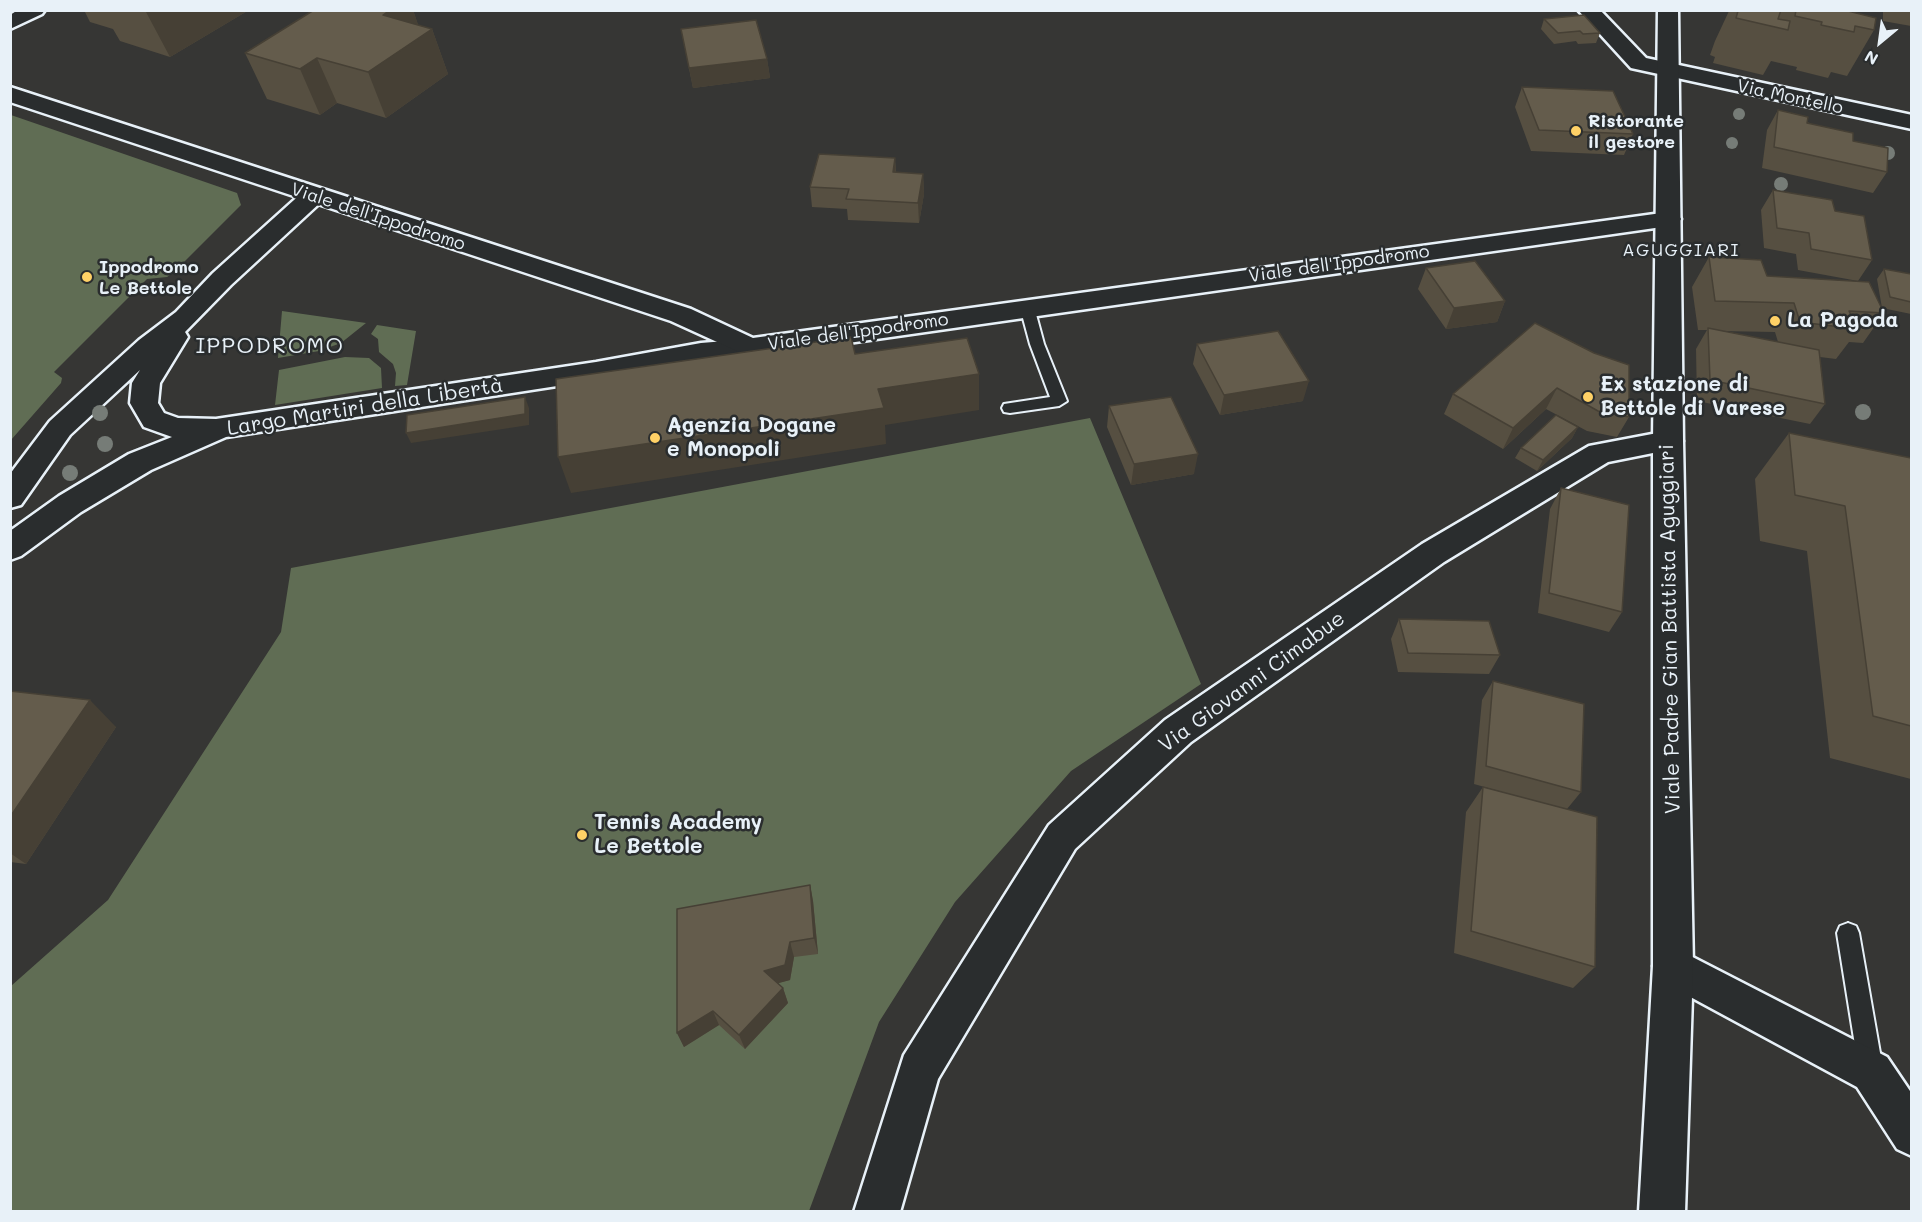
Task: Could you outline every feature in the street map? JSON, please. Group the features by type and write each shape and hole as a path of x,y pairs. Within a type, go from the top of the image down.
{"street":[{"path":"10,23 35,10"},
{"name":"Via Montello","path":"1588,10 1639,63 1669,72 1911,122"},
{"name":"Viale Padre Gian Battista Aguggiari","path":"1662,1212 1673,966 1668,441 1668,10"},
{"name":"Viale dell'Ippodromo","path":"10,94 313,196 681,315 750,348 1027,307 1669,219"},
{"path":"221,428 176,428 154,420 144,403 146,383 186,318 222,279 313,196"},
{"path":"10,496 60,428 149,345 186,318"},
{"name":"Largo Martiri della Libertà","path":"10,548 70,504 140,462 221,428 596,371 701,352 750,348"},
{"name":"Via Giovanni Cimabue","path":"877,1212 919,1070 1062,837 1178,731 1432,553 1599,453 1668,441"},
{"path":"1673,966 1872,1072 1911,1134"}],"lane":[{"path":"1010,408 1059,401 1037,344 1027,307"},
{"path":"1848,933 1872,1072"}],"green space":[{"name":"Ippodromo Le Bettole","path":"11,115 237,193 241,205 174,272 167,277 147,279 54,372 62,378 61,383 11,440"},
{"path":"282,311 366,323 341,343 319,351 278,358"},
{"path":"377,325 416,331 407,385 395,386 396,373 393,364 379,352 378,339 371,334"},
{"path":"345,357 369,358 381,368 382,388 275,405 279,370"},
{"name":"Tennis Academy Le Bettole","path":"1090,418 1201,684 1071,771 955,902 879,1022 809,1211 11,1211 11,986 108,900 281,632 291,568"}],"building":[{"path":"314,10 390,10 383,15 432,29 368,72 317,58 300,69 245,53"},
{"path":"1733,10 1781,10 1778,19 1790,21 1788,30 1736,18 1738,11"},
{"path":"1796,10 1844,10 1876,18 1874,30 1855,26 1854,32 1821,25 1822,22 1795,16"},
{"path":"1584,15 1600,33 1583,34 1580,31 1558,33 1544,19"},
{"path":"756,20 767,59 689,68 681,29"},
{"path":"1522,87 1613,91 1633,134 1539,130"},
{"path":"1778,110 1808,117 1807,123 1853,133 1853,141 1888,148 1887,172 1774,147"},
{"path":"819,154 895,158 893,172 923,174 918,203 846,199 849,189 810,187"},
{"path":"1773,190 1832,200 1835,211 1864,216 1872,260 1811,249 1809,233 1777,228"},
{"path":"1709,257 1761,260 1767,276 1869,282 1884,313 1849,311 1857,329 1800,322 1794,303 1715,301"},
{"path":"1475,261 1505,301 1454,308 1426,268"},
{"path":"1884,269 1911,274 1911,302 1890,297"},
{"path":"1535,323 1594,353 1629,365 1629,417 1598,411 1557,388 1513,428 1453,394"},
{"path":"1708,328 1819,350 1825,404 1710,380"},
{"path":"1278,331 1309,381 1224,395 1197,344"},
{"path":"851,337 855,354 967,338 979,374 878,389 884,408 558,457 556,379"},
{"path":"525,397 525,414 406,433 407,415"},
{"path":"1171,397 1198,454 1134,464 1109,406"},
{"path":"1556,415 1578,427 1543,460 1521,448"},
{"path":"1789,433 1911,458 1911,726 1873,716 1845,506 1795,495"},
{"path":"1561,488 1629,505 1622,612 1549,593"},
{"path":"1399,619 1489,621 1500,655 1408,653"},
{"path":"1493,681 1584,704 1581,792 1486,766"},
{"path":"10,691 90,700 10,817"},
{"path":"1483,787 1597,817 1595,967 1471,931"},
{"path":"810,885 814,938 790,942 785,965 764,971 783,988 739,1035 713,1011 677,1033 677,909"}],"place":[{"name":"Ristorante il gestore","path":"1576,131"},
{"name":"Ippodromo Le Bettole","path":"87,277"},
{"name":"La Pagoda","path":"1775,321"},
{"name":"Ex stazione di Bettole di Varese","path":"1588,397"},
{"name":"Agenzia Dogane e Monopoli","path":"655,438"},
{"name":"Tennis Academy Le Bettole","path":"582,835"}],"district":[{"name":"AGUGGIARI","path":"1681,250"},
{"name":"IPPODROMO","path":"270,346"}]}
